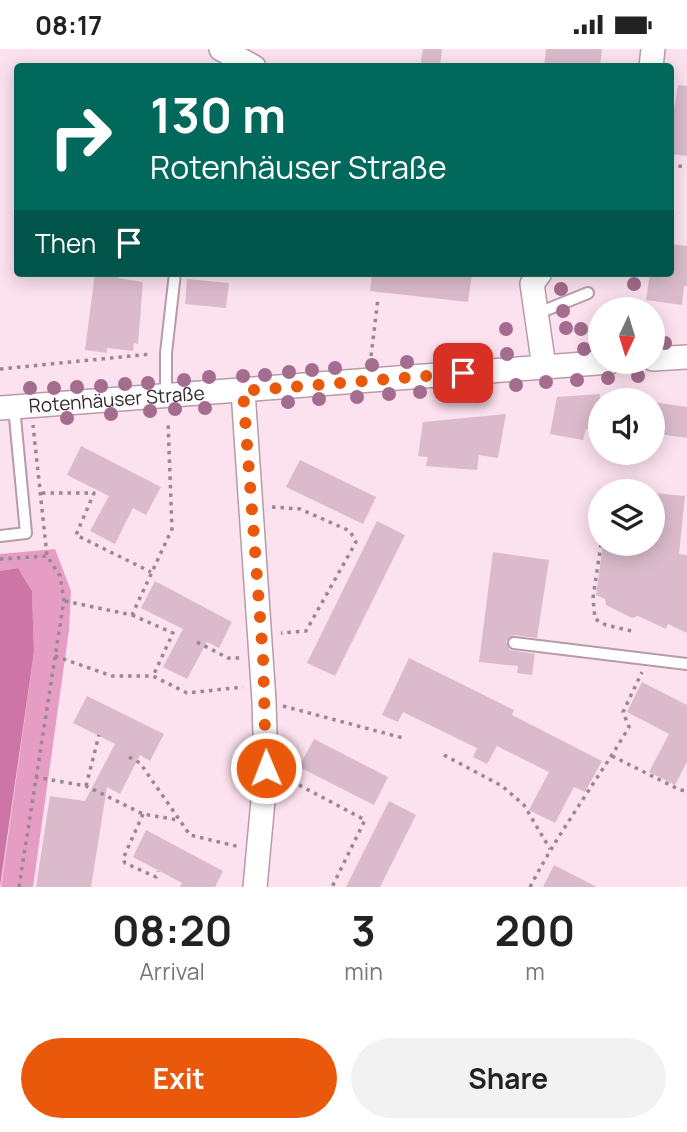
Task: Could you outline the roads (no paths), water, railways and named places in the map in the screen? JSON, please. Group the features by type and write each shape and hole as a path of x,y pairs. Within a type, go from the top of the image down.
{"street":[{"path":"221,49 247,63"},
{"path":"531,277 544,367"},
{"path":"665,358 687,357"},
{"name":"Rotenhäuser Straße","path":"15,407 588,364"},
{"path":"243,391 262,646 266,768 255,887"}],"lane":[{"path":"166,396 166,353 176,277"},
{"path":"536,314 588,293"},
{"path":"0,536 26,533 15,407"},
{"path":"514,643 687,663"}]}
